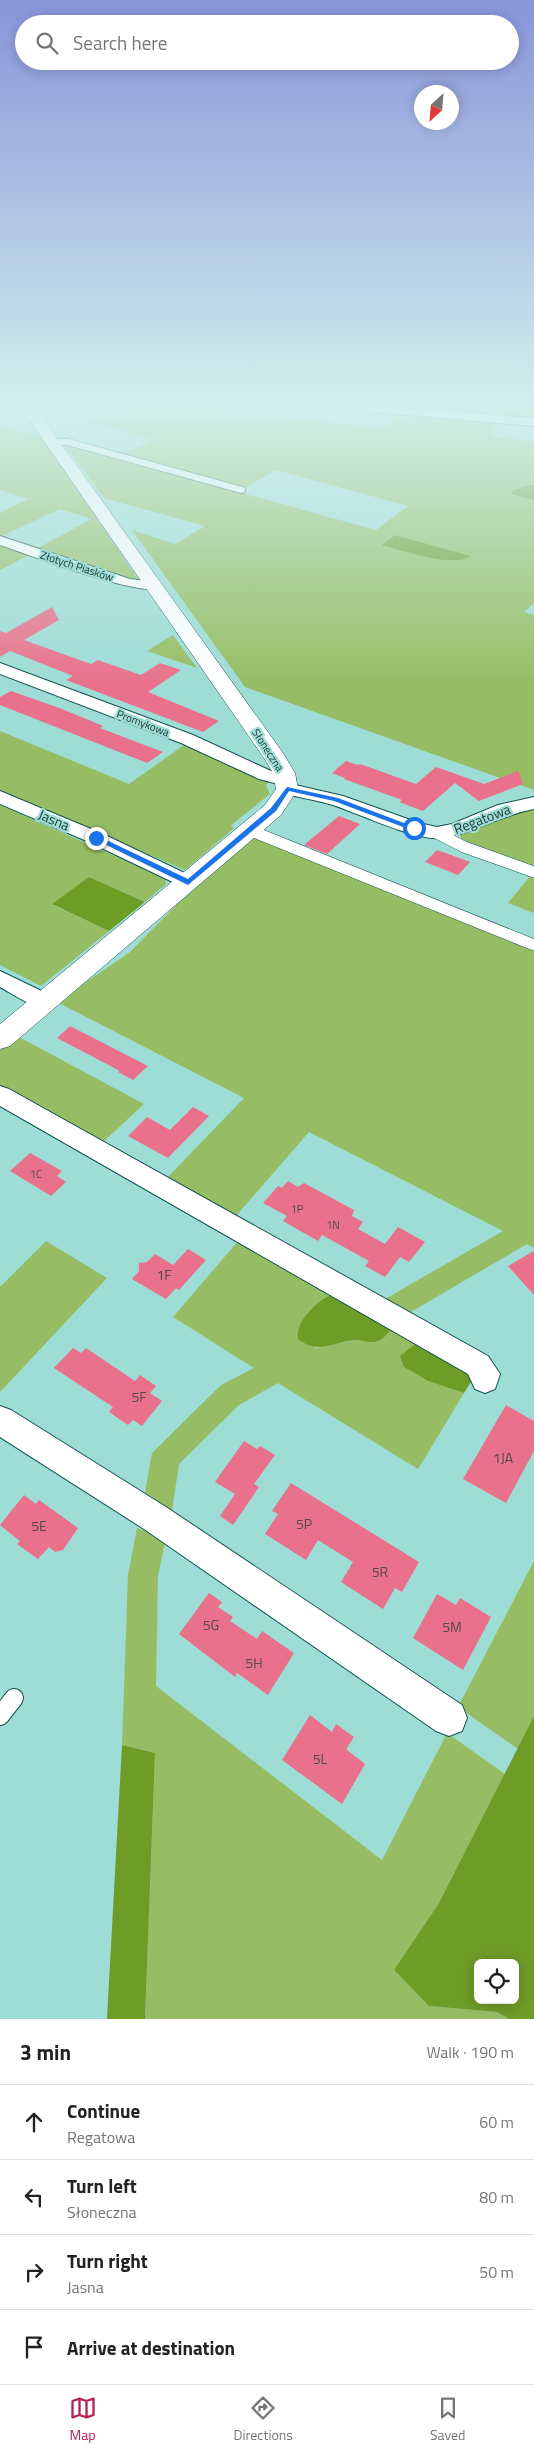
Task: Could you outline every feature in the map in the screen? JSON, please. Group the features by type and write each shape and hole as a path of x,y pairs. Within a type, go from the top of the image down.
{"street":[{"name":"Słoneczna","path":"0,1038 273,810 286,784 275,758 91,496"},
{"name":"Złotych Piasków","path":"0,540 128,583 155,586"},
{"name":"Promykowa","path":"0,668 186,739 286,784"},
{"name":"Regatowa","path":"286,784 414,828 437,833 457,829 505,808 534,803"},
{"name":"Jasna","path":"0,797 96,838 188,882"},
{"path":"0,978 44,1001"},
{"path":"0,1095 478,1365 485,1374 485,1380"},
{"path":"0,1420 155,1518 450,1718"}],"lane":[{"path":"249,830 534,945"},
{"path":"437,833 464,846 534,872"},
{"path":"0,1716 14,1698"}],"green space":[{"path":"19,496 81,496 138,579 131,580 36,549 92,519 60,509 0,537 0,513 28,499"},
{"path":"103,496 253,496 376,530 408,506 372,496 524,496 524,498 534,500 534,603 524,612 534,615 534,790 245,687 132,530 175,544 205,526","holes":["395,535 471,556 438,559 383,545"]},
{"path":"520,496 534,496 534,500"},
{"path":"395,535 471,556 463,559 440,559 382,545"},
{"path":"0,545 29,555 0,570"},
{"path":"173,635 197,668 147,651"},
{"path":"0,731 129,784 184,745 270,782 266,785 270,794 230,826 234,828 185,870 0,790"},
{"path":"0,805 165,878 166,884 145,902 89,877 53,905 109,931 41,986 0,965"},
{"path":"534,807 534,868 461,839 460,833 481,822"},
{"path":"255,836 534,950 534,1248 527,1244 404,1316 380,1302 503,1231 309,1132 235,1217 166,1179 244,1098 57,1002 130,952 196,885"},
{"path":"531,875 534,876 534,913 508,903"},
{"path":"89,877 145,902 109,931 52,904"},
{"path":"17,1036 144,1104 102,1143 0,1086 0,1050"},
{"path":"239,1240 333,1294 311,1310 299,1328 316,1348 356,1340 373,1342 392,1327 418,1342 404,1367 428,1381 464,1393 418,1469 278,1383 239,1405 179,1464 172,1511 145,1492 152,1453 221,1385 254,1368 173,1317"},
{"path":"46,1241 107,1278 0,1392 0,1287"},
{"path":"333,1294 392,1327 384,1337 375,1342 355,1340 319,1347 305,1344 298,1339 300,1325 315,1306"},
{"path":"418,1342 475,1375 464,1393 428,1381 404,1367 400,1356"},
{"path":"137,1528 166,1537 158,1576 156,1686 382,1860 447,1733 505,1774 439,1903 394,1970 429,2006 497,2012 509,2019 145,2019 155,1753 122,1745 128,1575"},
{"path":"534,1561 534,1716 518,1749 458,1707"},
{"path":"534,1716 534,2019 509,2019 497,2012 429,2006 394,1970 439,1903"},
{"path":"122,1745 155,1753 145,2019 107,2019"}],"building":[{"path":"52,607 59,620 24,640 91,664 98,660 141,675 160,663 181,670 148,692 219,721 203,732 66,680 73,676 10,651 0,657 0,631 6,633"},
{"path":"11,691 62,709 103,726 100,728 163,752 147,763 0,705 0,697"},
{"path":"346,761 360,764 416,784 436,767 484,784 518,771 523,784 479,801 455,783 423,811 399,802 402,800 332,773"},
{"path":"339,816 360,824 327,854 304,845"},
{"path":"437,850 470,862 458,875 425,862"},
{"path":"70,1026 148,1066 133,1080 118,1072 120,1071 57,1038"},
{"path":"193,1107 209,1116 168,1158 128,1136 147,1117 170,1130"},
{"path":"30,1153 62,1171 57,1176 66,1182 51,1196 10,1171"},
{"path":"288,1181 298,1187 304,1183 354,1210 352,1216 363,1222 358,1229 385,1244 398,1227 425,1242 409,1262 400,1257 385,1277 365,1266 369,1261 322,1235 318,1241 283,1221 287,1216 263,1203 278,1186 282,1188"},
{"path":"188,1249 206,1260 179,1290 176,1288 166,1299 132,1279 139,1271 139,1263 147,1262 155,1254 173,1265"},
{"path":"534,1251 534,1295 508,1266"},
{"path":"73,1348 81,1353 86,1348 135,1381 140,1375 156,1386 150,1393 162,1401 142,1426 133,1420 128,1425 109,1412 113,1407 54,1368"},
{"path":"506,1405 534,1421 534,1451 506,1503 463,1479"},
{"path":"244,1441 257,1449 260,1446 275,1455 254,1484 259,1487 233,1525 220,1516 235,1494 215,1482"},
{"path":"291,1483 419,1562 402,1592 395,1588 383,1609 341,1582 353,1562 318,1540 306,1560 265,1534 278,1514 272,1511"},
{"path":"24,1495 36,1504 39,1500 78,1528 63,1550 55,1552 49,1547 38,1559 17,1544 20,1541 0,1525"},
{"path":"209,1593 222,1602 218,1607 233,1617 230,1621 257,1639 262,1631 294,1653 268,1695 237,1673 235,1677 179,1634"},
{"path":"437,1594 456,1605 460,1598 491,1617 463,1670 413,1638"},
{"path":"310,1715 332,1732 336,1724 354,1737 346,1749 365,1764 342,1804 282,1760"}],"route":[{"path":"96,838 188,882 273,810 287,789 336,800 414,828"}]}
